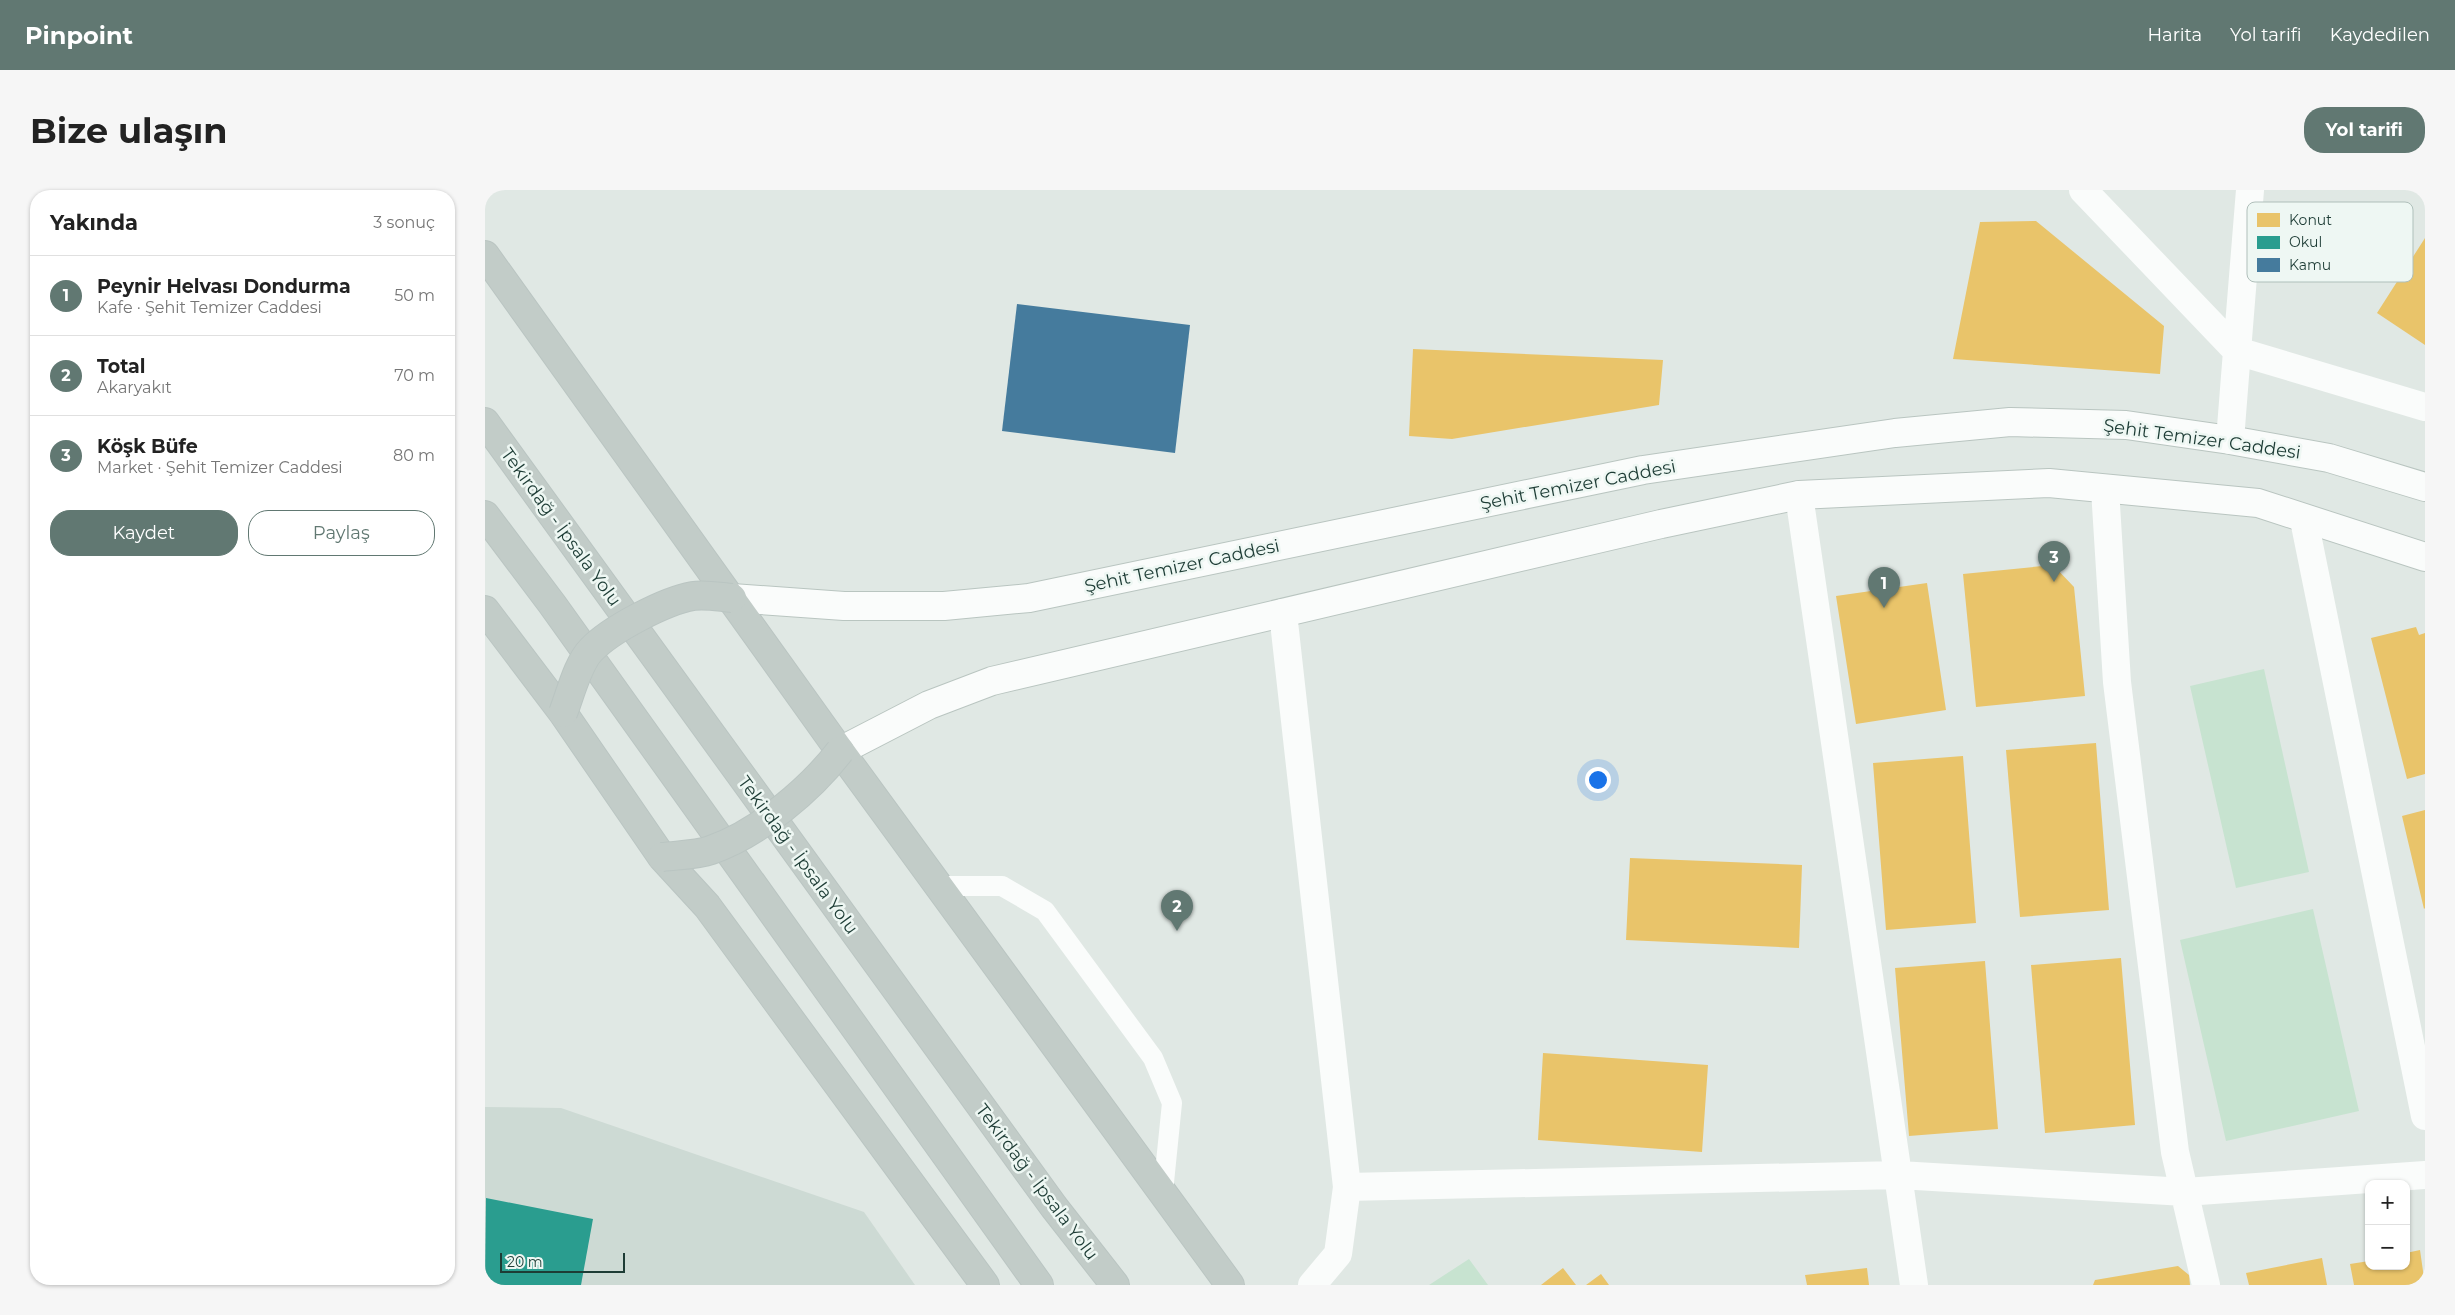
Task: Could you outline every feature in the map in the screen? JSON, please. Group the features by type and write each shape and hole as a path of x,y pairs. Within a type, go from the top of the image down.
{"highway":[{"path":"485,255 841,751 1231,1285"},
{"name":"Tekirdağ - İpsala Yolu","path":"485,422 1048,1200 1115,1285"},
{"path":"485,515 552,604 1039,1285"},
{"path":"563,713 578,673 591,650 628,623 665,604 695,596 732,598"},
{"path":"485,610 563,713 662,857 707,906 985,1285"},
{"path":"662,857 711,851 749,832 823,774 841,751"}],"street":[{"path":"2083,190 2237,351 2425,407"},
{"path":"2230,440 2247,227"},
{"name":"Şehit Temizer Caddesi","path":"732,598 844,606 944,606 1029,598 1643,470 1895,433 2010,422 2126,426 2230,440 2329,458 2425,487"},
{"path":"841,751 929,705 991,681 1661,524 1799,495 2049,483 2258,504 2425,557"},
{"path":"2105,489 2117,682 2175,1152 2206,1285"},
{"path":"1799,495 1914,1285"},
{"path":"2304,520 2425,1116"},
{"path":"1283,613 1347,1187 1338,1254 1312,1285"},
{"path":"1347,1187 1899,1175 2185,1192 2425,1175"}],"lane":[{"path":"939,886 1002,886 1045,911 1148,1050 1172,1103 1163,1192"}],"shaded area":[{"path":"485,1107 561,1108 864,1212 915,1285 485,1285"}],"green space":[{"path":"2264,669 2309,872 2236,888 2190,686"},
{"path":"2313,909 2359,1111 2226,1141 2180,940"},
{"path":"1469,1259 1488,1285 1429,1285"}],"building: Konut":[{"path":"2036,221 2164,326 2160,374 1953,359 1980,222"},
{"path":"2425,238 2425,345 2377,313 2397,282 2413,282 2413,257"},
{"path":"1413,349 1663,360 1659,405 1452,439 1409,436"},
{"path":"2053,565 2074,587 2085,696 1976,707 1963,574"},
{"path":"1927,583 1946,710 1856,724 1836,596"},
{"path":"2416,627 2419,635 2425,633 2425,774 2407,779 2371,638"},
{"path":"2096,743 2109,910 2020,917 2006,750"},
{"path":"1963,756 1976,923 1886,930 1873,763"},
{"path":"2425,810 2425,908 2424,909 2402,816"},
{"path":"1630,858 1802,865 1799,948 1626,940"},
{"path":"2121,958 2135,1125 2045,1133 2031,965"},
{"path":"1985,961 1998,1129 1909,1136 1895,968"},
{"path":"1543,1053 1708,1065 1702,1152 1538,1140"},
{"path":"2420,1250 2425,1285 2354,1285 2350,1264 2365,1262 2365,1270 2410,1270 2410,1252"},
{"path":"2322,1258 2327,1285 2249,1285 2246,1273"},
{"path":"2178,1266 2189,1275 2190,1285 2093,1285 2095,1280"},
{"path":"1563,1268 1576,1285 1541,1285"},
{"path":"1867,1268 1869,1285 1807,1285 1805,1275"},
{"path":"1601,1274 1609,1285 1586,1285"}],"building: Okul":[{"path":"486,1198 593,1219 581,1285 485,1285"}],"building: Kamu":[{"path":"1017,304 1190,325 1175,453 1002,431"}],"place":[{"name":"Köşk Büfe","path":"2054,582"},
{"name":"Peynir Helvası Dondurma","path":"1884,608"},
{"name":"Total","path":"1177,931"}]}
